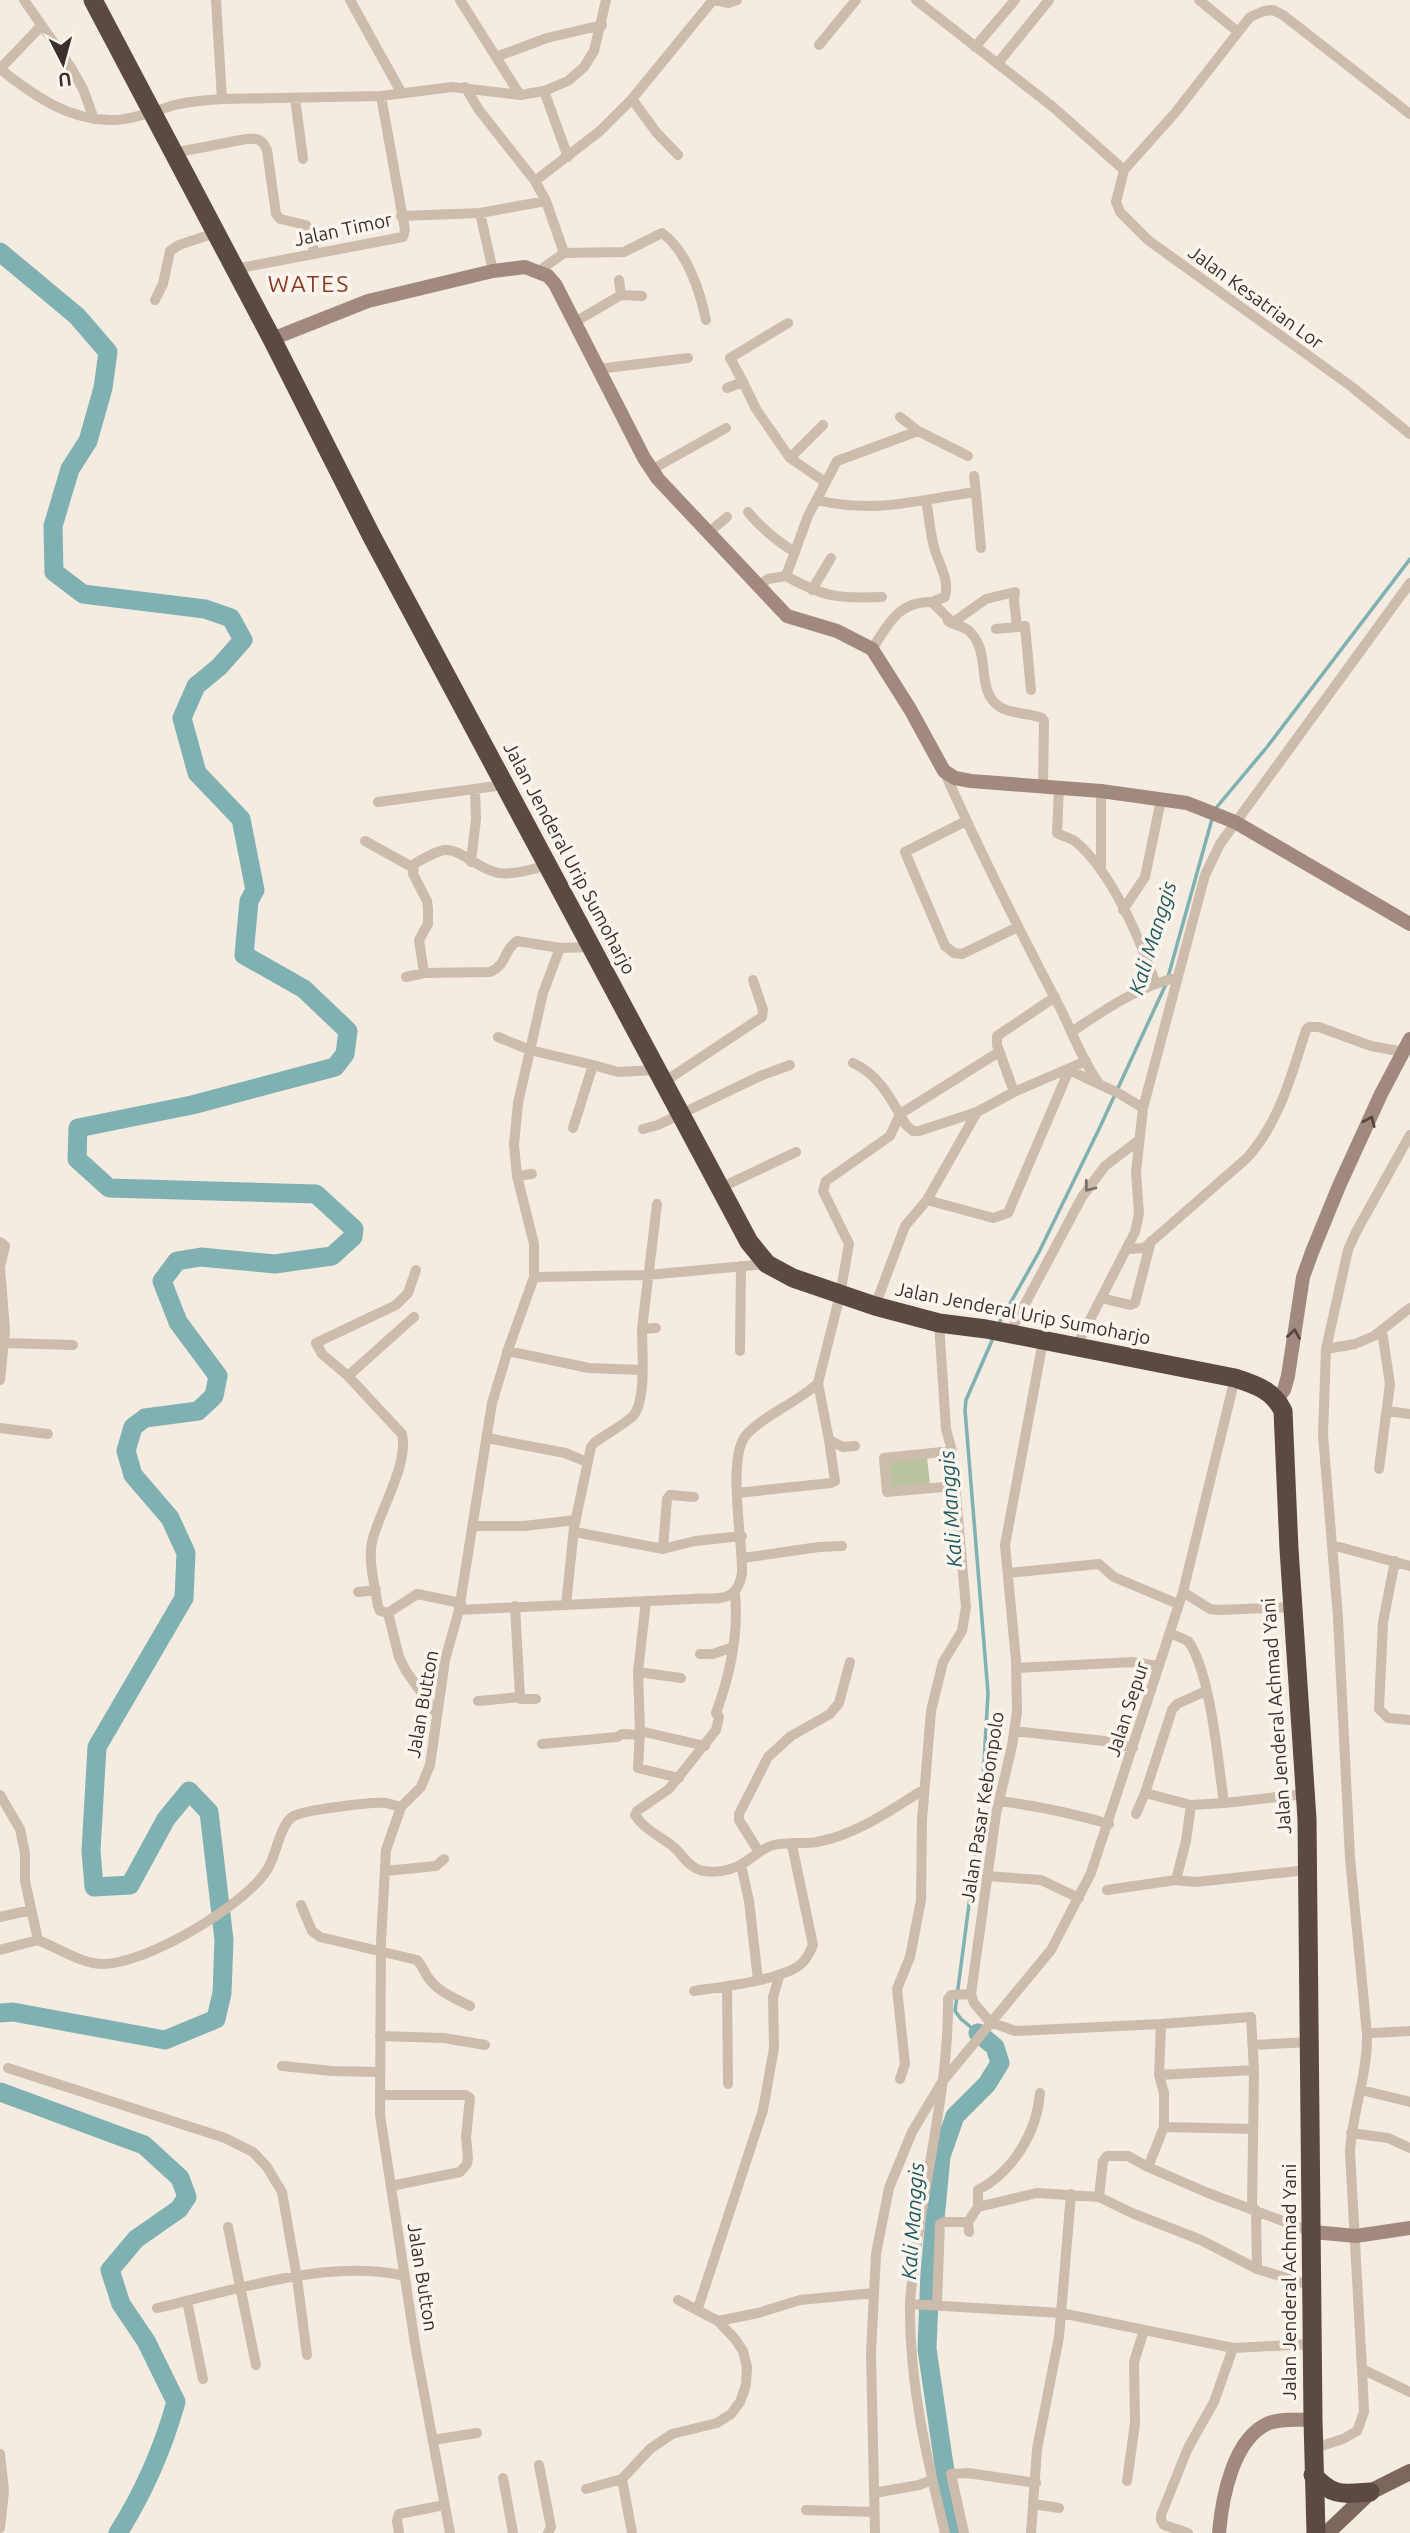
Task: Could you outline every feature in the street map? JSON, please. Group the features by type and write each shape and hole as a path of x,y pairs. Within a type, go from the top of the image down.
{"highway":[{"name":"Jalan Jenderal Urip Sumoharjo","path":"93,0 504,785 749,1242 767,1264 793,1278 840,1295 939,1323 1000,1332 1235,1378 1261,1387 1277,1399"},
{"name":"Jalan Jenderal Achmad Yani","path":"1277,1399 1283,1411 1285,1427 1292,1607 1305,1794 1315,2448 1313,2475 1316,2533"},
{"path":"1313,2475 1325,2488 1337,2494 1370,2492"}],"main road":[{"path":"1327,2533 1370,2492 1410,2472"}],"street":[{"path":"24,0 70,66 83,89 94,120"},
{"path":"216,0 222,99"},
{"path":"350,0 401,92"},
{"path":"460,0 520,95"},
{"path":"41,26 0,69 36,97 68,112 94,120 118,120 153,113 177,104 222,99 381,96 465,87 520,95 544,92 568,81 584,67 594,51 606,0"},
{"path":"535,181 600,131 632,99 714,0 728,3 737,0"},
{"path":"819,45 856,0"},
{"path":"916,0 1054,107 1124,170 1174,113 1238,32 1258,12 1272,10 1283,15 1410,114"},
{"path":"975,47 1015,0"},
{"path":"998,63 1049,0"},
{"path":"1199,0 1238,32"},
{"path":"496,57 547,38 601,25"},
{"path":"465,87 479,110 535,181 546,201 564,253"},
{"path":"544,92 568,157"},
{"name":"Jalan Timor","path":"234,269 401,238 404,235 381,96"},
{"path":"295,98 303,159"},
{"path":"632,99 656,132 678,155"},
{"path":"173,153 246,139 257,138 263,142 267,150 276,214 280,219 306,225 315,253"},
{"name":"Jalan Kesatrian Lor","path":"1124,170 1116,202 1129,222 1199,277 1352,387 1410,434"},
{"path":"401,216 480,214 546,201"},
{"path":"480,214 493,271"},
{"path":"155,300 163,284 170,251 179,245 215,233"},
{"path":"539,271 564,253 624,252 662,233 688,265 706,320"},
{"path":"272,340 368,301 493,271 525,267 548,276 555,284 657,479 787,616 838,631 872,649 910,709 944,771 1018,927 1100,1085"},
{"path":"619,280 621,295"},
{"path":"575,322 621,295 642,296"},
{"path":"788,323 730,358 756,410 790,458 825,482"},
{"path":"598,369 688,358"},
{"path":"727,388 743,382"},
{"path":"900,417 918,431 968,456"},
{"path":"790,458 823,425"},
{"path":"651,470 726,428"},
{"path":"786,576 816,500 837,461 918,431"},
{"path":"974,476 981,548"},
{"path":"816,500 842,506 874,508 976,492"},
{"path":"872,649 902,609 914,603 945,597 943,568 935,550 926,500"},
{"path":"748,512 756,522 761,523 795,552"},
{"path":"708,533 727,517"},
{"path":"812,590 831,558"},
{"path":"757,587 768,579 786,576 812,590 844,599 882,597"},
{"path":"1076,1347 1135,1232 1139,1214 1136,1171 1138,1141 1168,979 1205,875 1220,844 1235,822 1410,583"},
{"path":"931,601 951,621 986,599 1016,592 1014,600 1017,627"},
{"path":"931,601 930,604 950,623 967,629 978,646 984,658 984,682 997,705 1042,718 1044,721 1043,787"},
{"path":"962,616 979,637"},
{"path":"996,629 1025,626 1031,690"},
{"path":"944,771 955,778 971,781 1101,791 1187,803 1235,822 1410,924"},
{"path":"378,802 504,785"},
{"path":"1059,788 1057,833 1073,839 1101,870 1118,896 1123,911 1140,940 1168,979"},
{"path":"471,862 476,819 475,791"},
{"path":"1101,791 1101,870"},
{"path":"1123,911 1145,877 1161,800"},
{"path":"966,821 905,852 945,946 954,953 962,954 1018,927"},
{"path":"365,841 412,867 428,909 428,924 419,940 424,973"},
{"path":"412,867 445,850 455,851 471,862 497,873 511,873 548,864"},
{"path":"406,977 424,973 490,972 505,961 512,944 517,941 560,948 592,947"},
{"path":"560,948 543,993 518,1103 514,1145 517,1176 534,1244 534,1277 647,1275 767,1264"},
{"path":"1073,1031 1121,998 1168,979"},
{"path":"498,1037 530,1050 618,1072 660,1076 762,1017 763,1010 753,980"},
{"path":"1014,1092 997,1045 998,1033 1055,997"},
{"path":"1127,1249 1144,1248 1247,1158 1260,1143 1282,1104 1309,1027 1320,1027 1371,1046 1407,1045 1381,1094 1312,1252 1303,1277 1288,1376 1284,1390 1277,1399"},
{"path":"737,1493 835,1481 818,1383 840,1295 848,1238 823,1191 826,1181 890,1136 900,1114 999,1052"},
{"path":"853,1063 875,1076 906,1125 913,1131 919,1131 977,1112 1014,1092 1086,1061"},
{"path":"573,1128 593,1065"},
{"path":"643,1129 658,1125 680,1112 790,1065"},
{"path":"1069,1070 1143,1108"},
{"path":"927,1199 993,1218 1007,1213 1069,1070"},
{"path":"875,1306 905,1226 927,1199 977,1112"},
{"path":"1315,2448 1343,2439 1357,2431 1364,2412 1351,2133 1367,2057 1367,2034 1350,1858 1338,1618 1323,1435 1326,1349 1348,1250 1410,1135"},
{"path":"1000,1332 1082,1197 1105,1166 1138,1141"},
{"path":"720,1188 796,1152"},
{"path":"517,1176 531,1174"},
{"path":"566,1605 575,1524 587,1462 594,1441 632,1417 641,1398 642,1329 657,1204"},
{"path":"1101,1298 1130,1305 1135,1303 1152,1241"},
{"path":"0,1242 5,1246 0,1267 4,1343 0,1380"},
{"path":"740,1351 741,1266"},
{"path":"416,1270 408,1293 396,1305 316,1343 322,1354 348,1376 402,1434 404,1444 389,1498 377,1524 371,1547 380,1611 387,1613 416,1594 460,1606 515,1606 646,1601 727,1596 735,1593"},
{"name":"Jalan Button","path":"450,2533 404,2276 380,2115 381,1953 386,1850 401,1807 421,1787 427,1775 445,1660 460,1606 475,1526 492,1404 534,1277"},
{"path":"1326,1349 1354,1344 1382,1331 1410,1308"},
{"path":"348,1376 414,1317"},
{"path":"900,2079 905,2064 897,1989 909,1957 920,1900 923,1790 931,1712 943,1662 962,1632 966,1607 952,1451 946,1429 939,1323"},
{"path":"642,1329 656,1328"},
{"path":"1379,1469 1390,1384 1382,1331"},
{"name":"Jalan Pasar Kebonpolo","path":"942,2082 948,1999 951,1995 965,1994 1017,1712 1016,1668 1005,1545 1043,1340"},
{"path":"4,1343 73,1345"},
{"path":"507,1352 589,1368 641,1370"},
{"name":"Jalan Sepur","path":"875,2533 871,2353 876,2254 889,2188 912,2132 942,2082 1051,1950 1091,1873 1183,1592 1235,1378"},
{"path":"818,1383 785,1405 743,1439 737,1459 743,1558 741,1584 735,1593 733,1647 724,1691 716,1713 719,1717 718,1725 679,1778 664,1794 653,1799 635,1815 696,1869 711,1872 741,1864 775,1845 820,1841 849,1831 873,1821 923,1790"},
{"path":"1387,1411 1410,1414"},
{"path":"0,1428 48,1434"},
{"path":"487,1438 565,1453 587,1462"},
{"path":"829,1440 843,1447 855,1446"},
{"path":"952,1451 884,1458 887,1492 955,1486"},
{"path":"663,1549 667,1499 670,1495 694,1497"},
{"path":"475,1526 575,1524"},
{"path":"575,1524 578,1534 663,1549 695,1541 742,1536"},
{"path":"1332,1545 1410,1566"},
{"path":"743,1558 819,1546 842,1546"},
{"path":"1395,1561 1383,1622 1379,1709 1388,1718 1410,1720"},
{"path":"1009,1573 1097,1563 1114,1577 1178,1604"},
{"path":"358,1592 376,1590"},
{"path":"1183,1592 1210,1609 1292,1607"},
{"path":"646,1601 638,1672 638,1768 679,1778"},
{"path":"515,1606 520,1697"},
{"path":"387,1613 399,1657 436,1713"},
{"path":"1170,1633 1190,1645 1206,1691 1224,1803"},
{"path":"699,1654 713,1654 733,1647"},
{"path":"1016,1668 1132,1661 1159,1666"},
{"path":"759,1852 739,1820 739,1814 765,1761 774,1750 835,1708 843,1693 850,1662"},
{"path":"638,1672 681,1678"},
{"path":"1136,1814 1172,1710 1177,1704 1206,1691"},
{"path":"478,1701 520,1697 536,1699"},
{"path":"1014,1731 1104,1741 1133,1748"},
{"path":"542,1744 640,1733 705,1746"},
{"path":"1145,1793 1191,1805 1305,1794"},
{"path":"2,1801 20,1829 25,1881 38,1940"},
{"path":"999,1801 1048,1808 1109,1824"},
{"path":"0,1950 38,1940 101,1964 116,1962 161,1947 197,1930 209,1919 237,1902 268,1869 288,1821 300,1812 367,1804 388,1803 401,1807"},
{"path":"1176,1880 1186,1841 1191,1805"},
{"path":"694,1990 727,1986 780,1974 800,1966 808,1956 813,1945 792,1845"},
{"path":"385,1871 436,1866 444,1859"},
{"path":"741,1864 761,1979 773,1997"},
{"path":"1107,1890 1176,1880 1196,1882 1307,1870"},
{"path":"988,1876 1041,1880 1079,1898"},
{"path":"301,1905 312,1931 320,1937 417,1960 440,1990 470,2006"},
{"path":"0,1917 31,1910"},
{"path":"698,2308 763,2110 774,2048 773,1997 780,1974"},
{"path":"727,1986 728,2084"},
{"path":"965,1994 989,2027 1016,2031 1251,2017 1257,2269"},
{"path":"1148,2167 1164,2127 1164,2093 1159,2075 1161,2024"},
{"path":"1374,2034 1410,2031"},
{"path":"380,2036 444,2038 485,2045"},
{"path":"1253,2045 1310,2042"},
{"path":"282,2066 380,2072"},
{"path":"8,2068 225,2138 253,2152 267,2167 282,2192 307,2355"},
{"path":"1159,2075 1254,2070"},
{"path":"942,2082 921,2208 912,2304 912,2347 926,2454 945,2533"},
{"path":"1361,2090 1410,2102"},
{"path":"935,2304 940,2224 944,2222 968,2227 978,2207 978,2190 995,2181 1032,2132 1040,2093"},
{"path":"380,2095 466,2095 470,2098 466,2137 468,2158 467,2164 460,2172 391,2186"},
{"path":"1164,2127 1253,2129"},
{"path":"1351,2133 1388,2138 1410,2148"},
{"path":"1100,2197 1103,2161 1107,2156 1128,2156 1148,2167 1312,2232 1356,2236 1410,2228"},
{"path":"978,2207 1037,2193 1100,2197 1132,2213 1201,2240 1257,2269 1313,2286"},
{"path":"1031,2533 1037,2449 1059,2337 1071,2194"},
{"path":"228,2227 256,2365"},
{"path":"381,2270 401,2256"},
{"path":"157,2308 336,2271 381,2270 404,2276"},
{"path":"718,2321 758,2313 800,2300 874,2293"},
{"path":"586,2489 622,2479 650,2449 671,2434 717,2423 732,2414 740,2402 748,2377 743,2350 718,2321 698,2308 678,2300"},
{"path":"187,2301 203,2379"},
{"path":"912,2304 1061,2313 1233,2348 1313,2344"},
{"path":"1127,2480 1135,2423 1135,2362 1144,2330"},
{"path":"1188,2533 1164,2525 1161,2515 1188,2448 1214,2402 1233,2348"},
{"path":"1362,2370 1410,2392"},
{"path":"1219,2533 1229,2476 1247,2440 1257,2430 1272,2422 1313,2420"},
{"path":"433,2440 477,2433"},
{"path":"0,2454 4,2491 0,2528"},
{"path":"540,2465 550,2532"},
{"path":"964,2533 951,2474 968,2473 1036,2483"},
{"path":"503,2478 513,2533"},
{"path":"622,2479 632,2533"},
{"path":"874,2493 932,2480"},
{"path":"1034,2504 1059,2508"},
{"path":"399,2533 399,2514 444,2505"},
{"path":"806,2510 874,2512"}],"green space":[{"path":"927,1457 930,1485 891,1488 888,1460"}],"waterway":[{"path":"0,252 77,316 108,352 103,388 88,441 70,469 53,526 54,572 83,594 205,609 231,618 243,640 219,667 196,686 182,718 197,773 241,819 255,890 249,901 244,955 304,989 348,1031 345,1054 335,1067 192,1105 78,1128 77,1159 109,1188 316,1194 354,1229 353,1237 332,1256 275,1264 201,1257 177,1261 162,1281 178,1322 218,1376 214,1396 198,1411 145,1418 133,1427 126,1451 133,1475 170,1518 186,1553 184,1598 97,1747 91,1851 94,1887 130,1885 166,1819 189,1791 209,1812 224,1940 222,1993 216,2019 165,2040 13,2012 0,2013"},
{"name":"Kali Manggis","path":"1216,808 1267,747 1410,559"},
{"name":"Kali Manggis","path":"1168,977 1212,819"},
{"name":"Kali Manggis","path":"998,1325 1039,1252 1166,984"},
{"name":"Kali Manggis","path":"978,2033 955,2011 981,1813 988,1693 965,1410 966,1400 994,1336"},
{"name":"Kali Manggis","path":"954,2533 927,2349 930,2272 941,2156 955,2116 987,2084 1000,2063 995,2047 978,2033"},
{"path":"0,2092 144,2145 180,2178 187,2197 179,2209 136,2239 110,2270 121,2304 146,2341 176,2402 152,2469 118,2533"}],"district":[{"name":"WATES","path":"309,284"}]}
